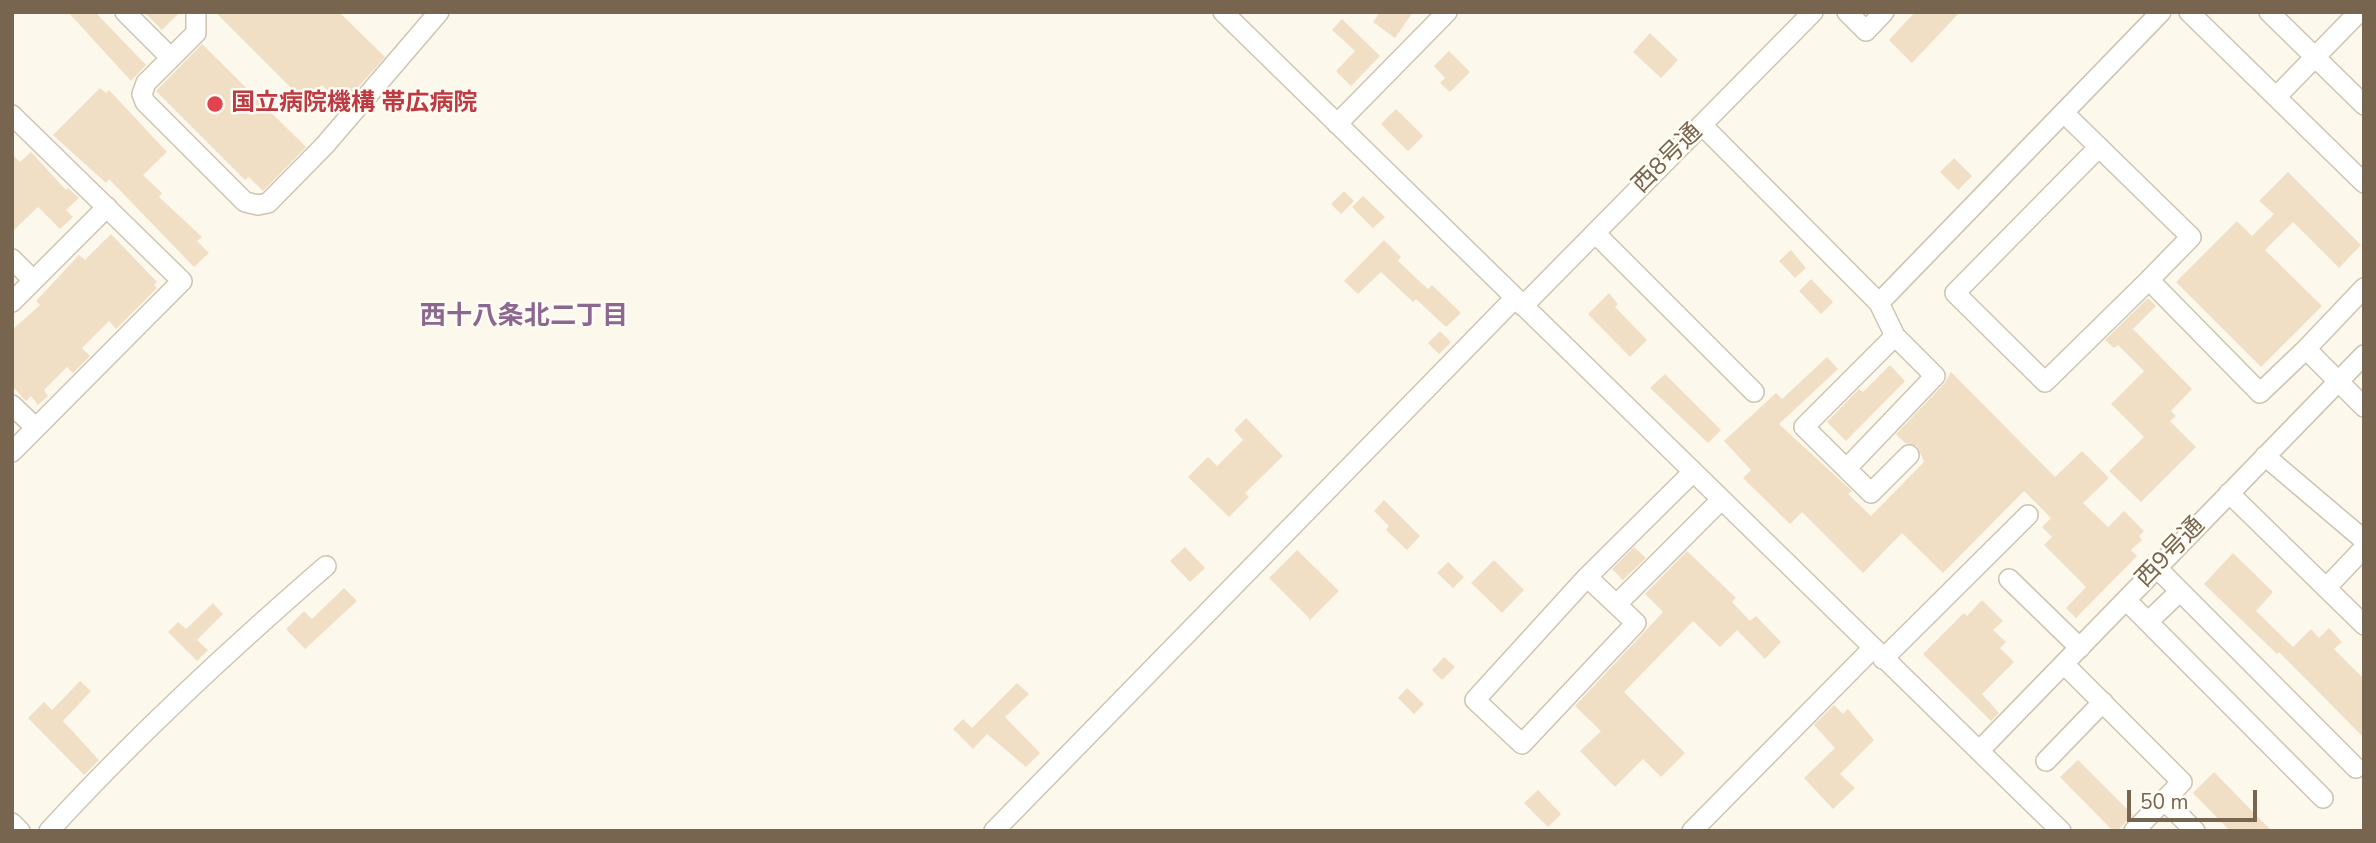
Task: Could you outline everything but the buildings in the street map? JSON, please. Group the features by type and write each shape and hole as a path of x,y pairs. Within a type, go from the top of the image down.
{"street":[{"path":"125,12 171,58"},
{"path":"196,12 196,33 146,83 142,94 145,102 245,201 258,205 268,203 325,145 439,12"},
{"path":"1223,12 2061,831"},
{"path":"1338,124 1447,12"},
{"name":"西8号通","path":"994,831 1519,302 1595,233 1813,12"},
{"path":"1847,12 1866,31 1884,12"},
{"path":"1879,303 2161,12"},
{"path":"2189,12 2364,183"},
{"path":"2269,12 2364,105"},
{"path":"2276,97 2359,12"},
{"path":"2064,113 2099,147 2191,237 2045,382 1955,293 2099,147"},
{"path":"12,115 182,281 12,452"},
{"path":"1702,125 1879,303 1895,336 1935,376 1847,468"},
{"path":"12,302 107,207"},
{"path":"1595,233 1754,392"},
{"path":"12,260 33,280"},
{"path":"2149,280 2260,393 2364,288"},
{"path":"1895,336 1804,428 1871,493 1909,455"},
{"path":"2306,349 2364,407"},
{"name":"西9号通","path":"1979,751 2364,355"},
{"path":"12,405 36,429"},
{"path":"2265,456 2364,540"},
{"path":"1587,577 1636,623 1522,744 1475,700 1587,577 1693,472"},
{"path":"2229,494 2364,625"},
{"path":"1617,604 1721,500"},
{"path":"1692,831 1878,653 2028,515"},
{"path":"2326,588 2364,548"},
{"path":"49,831 179,697 327,566"},
{"path":"2157,568 2356,768"},
{"path":"2009,579 2080,648"},
{"path":"2148,622 2180,591"},
{"path":"2126,600 2323,799"},
{"path":"2064,664 2182,782 2134,831"},
{"path":"2046,761 2103,702"},
{"path":"2164,800 2195,831"},
{"path":"12,823 20,831"}],"place":[{"name":"国立病院機構 帯広病院","path":"215,104"}],"district":[{"name":"西十八条北二丁目","path":"524,318"}]}
